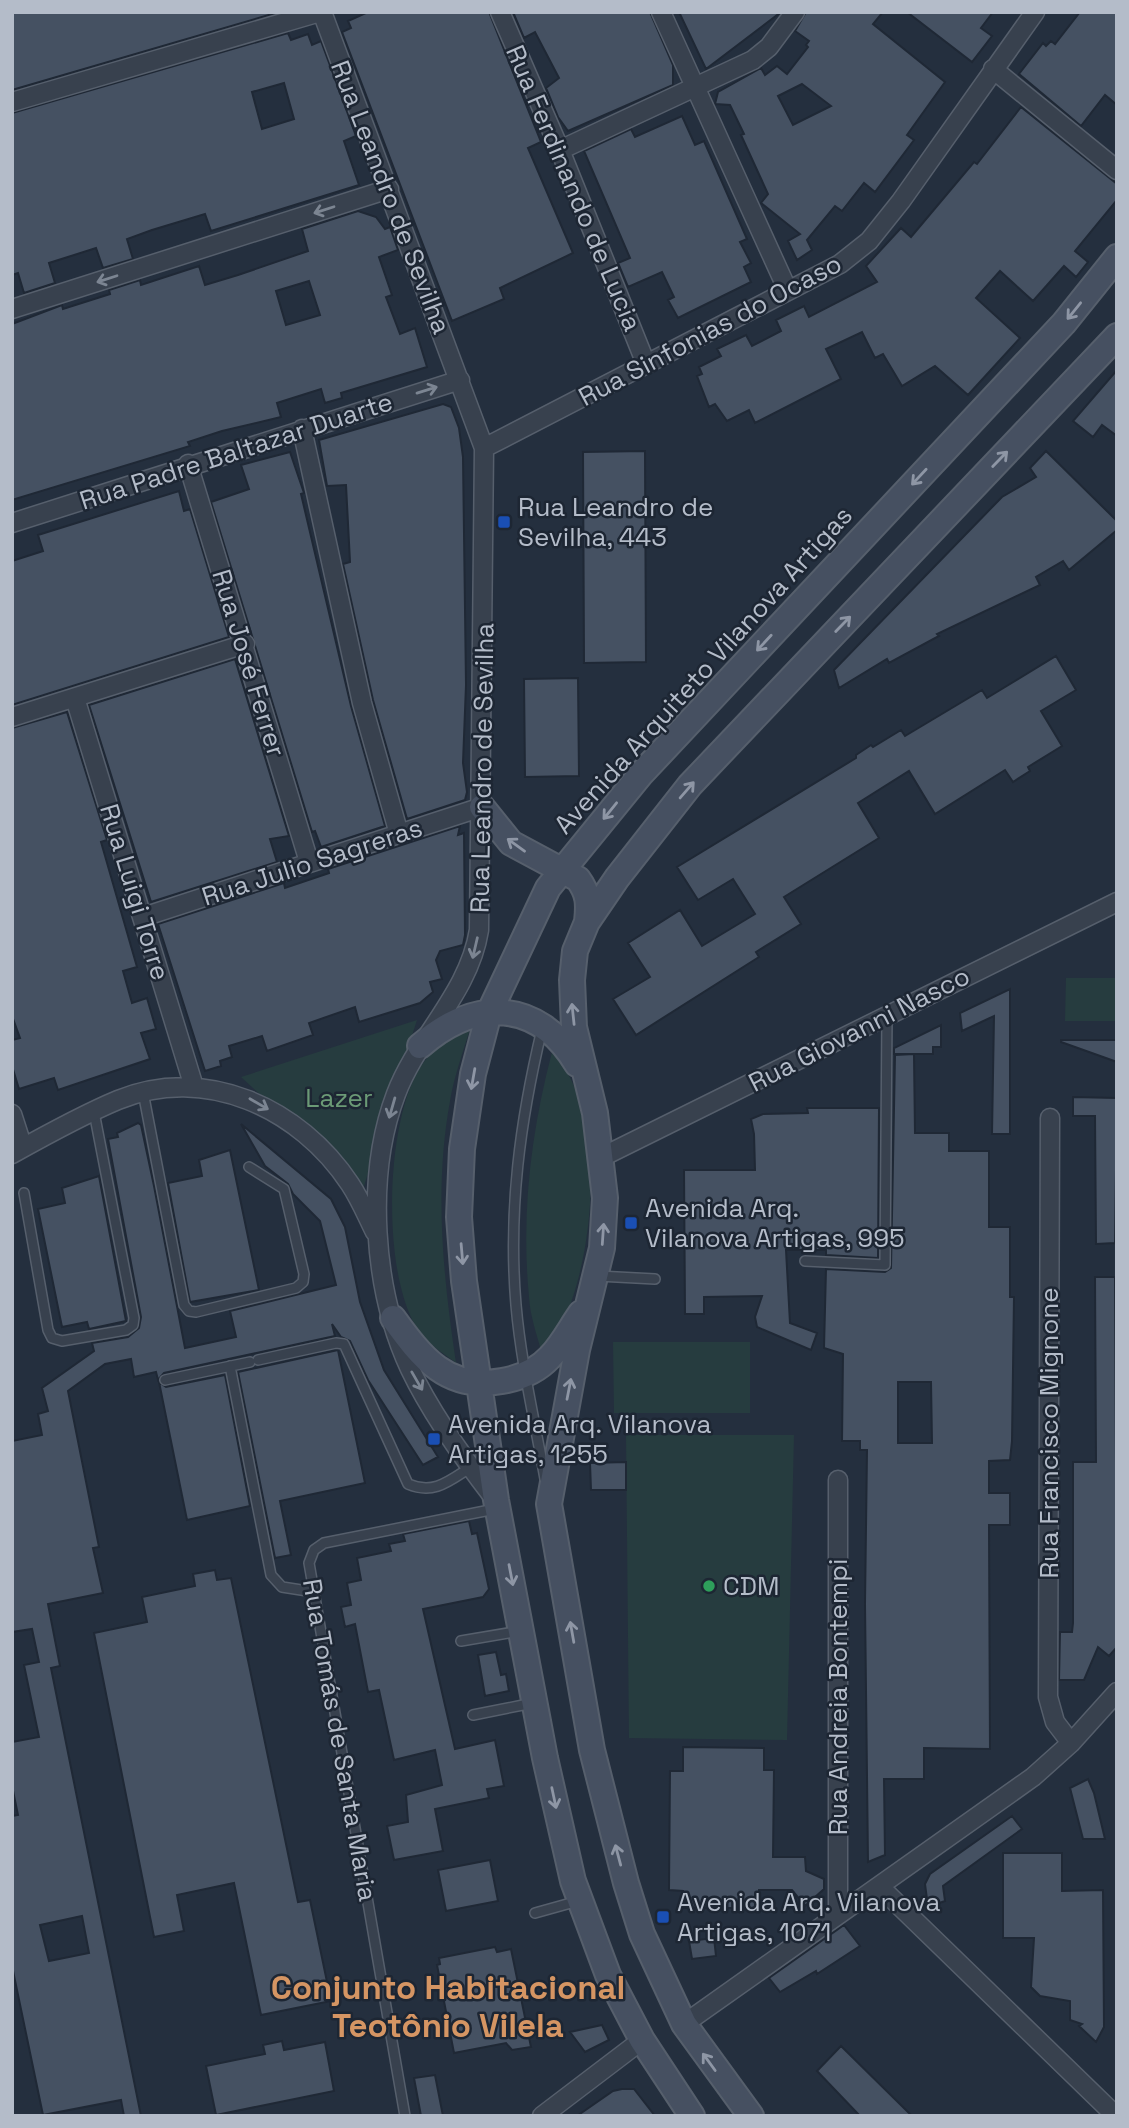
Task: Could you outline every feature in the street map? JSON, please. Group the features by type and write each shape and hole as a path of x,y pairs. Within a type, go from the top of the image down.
{"main road":[{"name":"Avenida Arquiteto Vilanova Artigas","path":"692,2116 642,2040 608,1975 579,1900 560,1830 496,1504 478,1385 459,1217 462,1149 473,1074 489,1013 548,888 561,871 641,774 1064,323 1117,257"},
{"path":"751,2116 684,2024 642,1934 592,1750 549,1504 570,1383 602,1248 605,1198 595,1113 574,1027 572,980 575,951 587,922 638,849 690,785 1117,336"},
{"path":"482,807 511,843 578,880 585,889 589,904 587,922"},
{"path":"420,1046 442,1027 463,1018 489,1013 527,1016 543,1024 563,1041 585,1076"},
{"path":"393,1318 418,1352 436,1368 461,1381 478,1385 527,1375 550,1357 590,1301"}],"street":[{"name":"Rua Leandro de Sevilha","path":"12,102 321,12 484,448 479,930 475,953 463,981 420,1046 396,1094 384,1137 378,1180 377,1236 382,1276 410,1368 496,1504"},
{"name":"Rua Ferdinando de Lucia","path":"500,12 560,150 646,364"},
{"path":"661,12 788,291"},
{"path":"560,150 753,60 769,47 795,12"},
{"name":"Rua Sinfonias do Ocaso","path":"484,448 840,264 869,241 901,201 1035,12"},
{"path":"993,69 1117,170"},
{"path":"12,309 389,189"},
{"name":"Rua Padre Baltazar Duarte","path":"12,523 188,464 460,380"},
{"path":"302,429 378,760 399,834"},
{"name":"Rua José Ferrer","path":"188,464 309,862"},
{"path":"12,717 244,644"},
{"name":"Rua Luigi Torre","path":"75,698 194,1087"},
{"name":"Rua Julio Sagreras","path":"143,917 482,807"},
{"name":"Rua Giovanni Nasco","path":"602,1157 1117,902"},
{"path":"12,1114 18,1151 94,1112 143,1092 213,1087 246,1097 282,1118 336,1165 352,1186 377,1236"},
{"name":"Rua Francisco Mignone","path":"1050,1118 1048,1697 1055,1722 1071,1743"},
{"name":"Rua Andreia Bontempi","path":"838,1480 838,1913"},
{"path":"684,2024 1033,1777 1071,1743 1117,1692"},
{"path":"879,1886 1116,2116"},
{"path":"542,2116 642,2040"}],"lane":[{"path":"805,1261 885,1265 887,1016"},
{"path":"543,1024 524,1106 515,1183 516,1304 549,1504"},
{"path":"143,1092 184,1305 189,1311 197,1312 296,1288 303,1282 304,1275 284,1189 249,1167"},
{"path":"23,1193 48,1330 52,1338 62,1341 126,1329 133,1325 134,1318 94,1112"},
{"path":"596,1276 655,1279"},
{"path":"165,1380 336,1343 344,1344 408,1484 420,1489 436,1489 471,1468"},
{"path":"230,1366 271,1575 282,1587 314,1592"},
{"name":"Rua Tomás de Santa Maria","path":"405,2116 309,1563 314,1550 324,1543 496,1504"},
{"path":"461,1641 522,1631"},
{"path":"473,1715 535,1703"},
{"path":"535,1913 579,1900"}],"green space":[{"path":"1066,978 1117,978 1117,1021 1065,1021"},
{"name":"Lazer","path":"417,1020 363,1189 241,1077"},
{"path":"470,1029 452,1092 442,1167 444,1265 456,1363 422,1336 408,1311 399,1279 392,1200 394,1159 400,1121 410,1088 423,1063 433,1052"},
{"path":"552,1052 570,1077 582,1108 589,1143 591,1181 584,1255 575,1289 563,1323 542,1354 530,1304 527,1204 538,1112"},
{"path":"613,1342 750,1342 750,1413 614,1413"},
{"name":"CDM","path":"626,1435 794,1435 787,1740 629,1738"}],"building":[{"path":"12,12 279,12 12,90"},
{"path":"368,12 489,12 541,142 528,148 573,253 500,288 504,299 452,321 342,32 351,28 348,21"},
{"path":"513,12 650,12 673,65 673,85 568,131 558,117 546,88 559,78 535,32 524,38"},
{"path":"679,12 781,12 706,69"},
{"path":"806,12 883,12 873,24 945,82 907,135 914,140 875,192 864,183 842,211 835,206 807,240 812,250 797,260 788,241 800,234 761,203 768,194 741,135 744,134 730,105 715,104 718,92 761,68 765,75 777,66 787,74 808,47 806,45 809,41 795,31","holes":["802,84 831,106 793,125 778,96"]},
{"path":"907,12 993,12 981,28 992,36 972,62"},
{"path":"1080,12 1117,12 1117,105 1105,95 1081,126 1019,74 1043,43 1046,46 1051,41 1055,44"},
{"path":"288,33 291,40 308,34 312,45 321,41 356,136 344,141 359,185 211,231 205,214 152,230 127,239 133,259 103,268 96,248 49,263 55,283 24,293 18,273 12,275 12,113","holes":["284,83 294,119 262,129 252,92"]},
{"path":"1021,107 1117,184 1117,200 1075,251 1088,262 1076,277 1064,266 1033,301 1000,271 976,298 1020,338 968,395 935,366 902,386 883,354 875,358 862,332 826,349 841,379 755,423 749,410 727,421 715,404 709,407 697,376 702,374 699,367 721,356 717,349 746,335 752,346 781,331 776,320 804,306 809,317 877,282 866,266 901,228 911,237 974,162 977,164"},
{"path":"682,116 695,145 704,141 747,239 740,242 751,263 744,267 751,282 678,318 668,300 674,297 662,272 628,287 618,263 630,258 584,151 631,129 635,137"},
{"path":"358,211 376,217 385,229 390,227 398,250 379,257 392,295 386,297 400,334 415,328 427,367 341,393 342,398 325,403 321,389 277,403 281,417 222,431 188,442 190,446 12,500 12,324 62,305 63,309 110,294 109,290 140,280 141,285 199,266 205,285 238,275 308,251 302,229","holes":["309,281 320,315 286,325 276,291"]},
{"path":"1117,370 1117,436 1102,425 1093,437 1073,421"},
{"path":"443,404 451,407 459,428 463,457 466,685 463,763 467,792 465,800 407,819 373,700 343,564 350,562 346,485 327,486 319,440"},
{"path":"645,451 646,662 584,663 583,452"},
{"path":"1046,451 1117,521 1117,530 1069,570 1063,561 1036,577 1040,585 937,634 939,636 889,663 887,659 839,688 834,670 1002,497 1036,477 1030,468"},
{"path":"290,452 304,493 301,494 351,706 385,826 321,847 315,831 312,832 211,502 249,489 241,465"},
{"path":"179,491 184,511 190,509 229,637 12,705 12,561 43,551 38,535"},
{"path":"1056,656 1076,690 1041,711 1062,746 1028,767 1030,771 1013,782 1005,770 935,814 909,771 858,803 879,838 784,897 801,924 756,952 759,957 636,1035 613,999 650,977 628,943 680,910 702,946 755,914 733,879 698,900 677,867 856,758 856,755 871,745 873,747 901,730 905,736 982,690 987,698"},
{"path":"235,659 289,836 270,839 277,862 151,902 89,705"},
{"path":"578,678 579,776 525,777 524,679"},
{"path":"67,712 107,840 101,842 137,967 123,971 132,1003 147,998 156,1029 141,1033 150,1059 58,1090 54,1078 19,1089 12,1066 12,1040 20,1038 12,1016 12,728"},
{"path":"460,826 458,835 464,833 465,935 463,945 440,951 436,960 442,979 430,982 433,992 420,1003 359,1022 355,1007 309,1023 313,1035 267,1051 262,1036 229,1046 232,1057 220,1061 221,1066 205,1071 158,924 284,883 285,888 329,873 328,869"},
{"path":"1010,989 1010,1134 992,1134 994,1016 962,1031 960,1013"},
{"path":"941,1025 941,1047 933,1047 933,1054 894,1054 894,1048"},
{"path":"1117,1040 1117,1062 1061,1042"},
{"path":"914,1054 915,1133 949,1133 949,1151 989,1151 989,1227 1010,1227 1010,1297 1014,1297 1012,1441 1010,1460 989,1461 989,1493 1010,1493 1010,1525 989,1525 990,1749 924,1748 924,1779 884,1779 885,1855 868,1862 865,1604 867,1450 860,1450 860,1441 842,1441 843,1354 824,1348 826,1269 885,1272 891,1268 895,1055","holes":["898,1382 931,1382 932,1443 898,1443"]},
{"path":"1073,1097 1117,1098 1115,1243 1096,1244 1095,1116 1073,1116"},
{"path":"807,1108 879,1108 878,1258 826,1255 826,1250 786,1250 790,1323 817,1333 811,1350 757,1327 755,1317 762,1296 704,1297 704,1314 685,1314 684,1170 755,1170 751,1119 763,1114 808,1113"},
{"path":"138,1123 141,1125 185,1348 236,1337 230,1311 336,1285 320,1221 293,1194 288,1184 265,1166 241,1124 331,1199 345,1227 360,1302 384,1370 438,1457 423,1465 368,1380 350,1341 341,1337 332,1324 335,1336 164,1373 158,1380 156,1372 134,1377 131,1359 105,1364 68,1391 99,1547 93,1548 103,1593 48,1604 60,1666 51,1668 141,2116 124,2116 121,2100 43,2115 12,1966 12,1816 18,1815 12,1786 12,1742 39,1737 24,1665 39,1662 32,1629 12,1632 12,1441 42,1435 38,1414 48,1411 42,1388 94,1351 92,1343 128,1337 139,1328 141,1317 108,1139 118,1137 117,1133","holes":["82,1916 89,1953 49,1961 40,1925"]},
{"path":"230,1150 259,1290 190,1302 168,1183 202,1176 199,1160"},
{"path":"99,1176 126,1321 89,1329 87,1322 62,1327 38,1209 65,1203 62,1188"},
{"path":"1095,1277 1115,1277 1117,1647 1109,1656 1098,1647 1084,1680 1059,1680 1060,1632 1072,1632 1073,1623 1073,1462 1096,1462"},
{"path":"338,1350 365,1483 280,1501 291,1555 275,1558 238,1372"},
{"path":"225,1375 250,1506 187,1520 159,1382 166,1387"},
{"path":"626,1462 626,1490 591,1490 590,1463"},
{"path":"469,1521 472,1534 477,1533 489,1589 483,1597 423,1609 455,1749 495,1740 504,1786 487,1789 489,1798 435,1809 443,1851 394,1860 387,1826 408,1822 406,1795 442,1785 435,1750 394,1760 379,1690 368,1692 355,1624 345,1627 341,1607 351,1605 347,1583 361,1580 357,1558 391,1551 389,1544 405,1541 403,1534"},
{"path":"215,1570 217,1580 231,1578 298,1902 310,1900 331,2001 261,2015 234,1883 177,1895 184,1931 154,1937 94,1633 147,1622 142,1597 195,1586 193,1574"},
{"path":"496,1652 501,1675 506,1674 509,1691 485,1696 478,1655"},
{"path":"683,1747 764,1748 764,1770 774,1770 773,1857 805,1857 806,1871 824,1879 824,1889 805,1906 792,1890 759,1890 759,1908 683,1908 683,1891 669,1890 670,1771 683,1771"},
{"path":"1088,1779 1105,1839 1083,1839 1070,1788"},
{"path":"1012,1816 1022,1829 943,1886 945,1901 928,1907 925,1884 930,1874"},
{"path":"1003,1853 1062,1853 1062,1891 1103,1890 1104,2027 1096,2042 1079,2026 1082,2024 1070,2020 1070,2001 1040,1996 1031,1987 1034,1938 1003,1938"},
{"path":"490,1860 498,1901 446,1911 438,1870"},
{"path":"844,1925 860,1946 817,1974 816,1971 780,1992 769,1978"},
{"path":"714,1938 716,1956 692,1959 689,1941"},
{"path":"495,1947 497,1952 511,1949 531,2047 512,2050 506,2043 454,2053 437,1965 440,1964 439,1958"},
{"path":"602,2025 609,2040 585,2052 570,2032"},
{"path":"282,2041 284,2050 325,2042 334,2091 216,2115 206,2066 265,2054 263,2045"},
{"path":"841,2046 912,2116 860,2116 817,2071"},
{"path":"435,2075 443,2116 421,2116 414,2078"},
{"path":"634,2089 655,2116 577,2116 613,2091"}],"place":[{"name":"Rua Leandro de Sevilha, 443","path":"504,522"},
{"name":"Avenida Arq. Vilanova Artigas, 995","path":"631,1223"},
{"name":"Avenida Arq. Vilanova Artigas, 1255","path":"434,1439"},
{"name":"CDM","path":"709,1586"},
{"name":"Avenida Arq. Vilanova Artigas, 1071","path":"663,1917"}],"district":[{"name":"Conjunto Habitacional Teotônio Vilela","path":"448,2006"}]}
